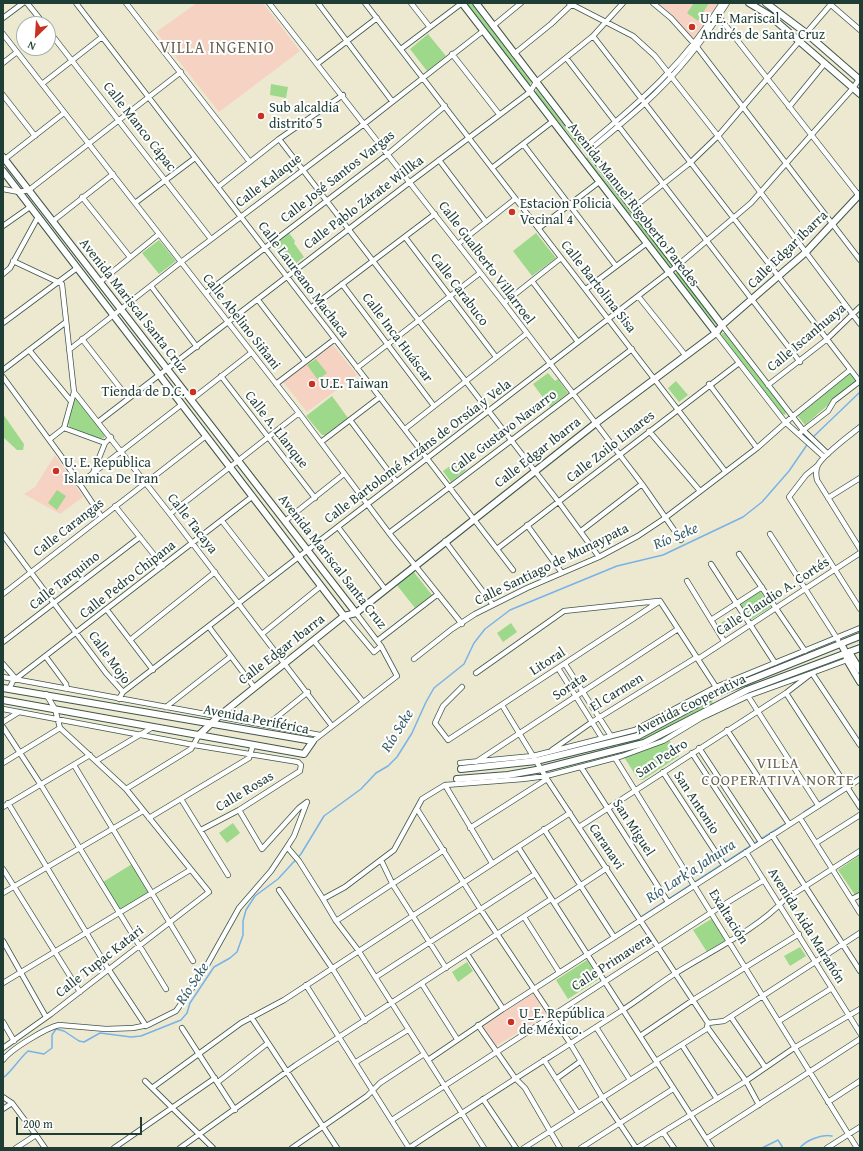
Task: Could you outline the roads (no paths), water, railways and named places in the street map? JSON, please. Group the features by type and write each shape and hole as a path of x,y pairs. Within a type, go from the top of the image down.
{"street":[{"path":"3,18 23,3"},
{"path":"27,3 38,16"},
{"path":"77,5 83,3"},
{"path":"126,3 250,162"},
{"name":"Calle Gualberto Villarroel","path":"270,3 343,95 596,423 642,484 681,540"},
{"path":"318,3 392,101"},
{"name":"Calle Bartolina Sisa","path":"365,3 515,199 679,408 726,471"},
{"path":"411,3 429,26"},
{"path":"401,49 429,26 462,3"},
{"name":"Avenida Manuel Rigoberto Paredes","path":"462,3 785,422 824,457"},
{"name":"Avenida Manuel Rigoberto Paredes","path":"476,3 792,417 804,432 828,454"},
{"path":"493,26 521,3"},
{"path":"530,92 536,82 567,59 593,36 623,3"},
{"path":"653,3 671,18 695,45 860,260"},
{"path":"717,15 722,3"},
{"path":"579,156 587,150 589,144 643,102 670,75 728,3"},
{"path":"749,3 762,9 860,94"},
{"path":"766,3 860,79"},
{"path":"633,208 664,185 718,136 831,3 859,27"},
{"path":"514,54 546,28 571,4 607,21 641,43 670,75 718,136 860,324"},
{"name":"Calle Laureano Machaca","path":"77,5 312,308 356,368 405,428 513,570"},
{"path":"717,15 768,78 811,136 860,196"},
{"path":"317,64 377,18"},
{"name":"Calle Kalaque","path":"69,350 181,262 364,124 483,31"},
{"name":"Calle Abelino Siñani","path":"3,34 16,51"},
{"path":"593,36 691,162 778,278 860,382 834,401 828,411 799,436"},
{"path":"42,84 102,37"},
{"name":"Calle Manco Cápac","path":"56,40 211,239"},
{"path":"3,63 16,53"},
{"path":"452,54 499,114"},
{"name":"Calle Abelino Siñani","path":"20,56 299,413 389,533 462,624"},
{"path":"567,59 800,362"},
{"path":"789,107 825,63"},
{"path":"3,188 19,192 29,190 180,72"},
{"name":"Calle Bartolomé Arzáns de Orsúa y Vela","path":"123,692 209,627 367,503 489,412 678,266 734,219 761,193 860,79"},
{"name":"Calle Pablo Zárate Willka","path":"98,422 258,300 348,229 530,92"},
{"path":"3,95 35,136"},
{"path":"218,187 280,139 343,95"},
{"name":"Calle José Santos Vargas","path":"206,293 264,247 388,154 445,106"},
{"path":"4,158 64,113"},
{"path":"492,168 553,121"},
{"path":"280,139 581,531 599,557"},
{"path":"523,144 616,266"},
{"name":"Avenida Mariscal Santa Cruz","path":"3,171 181,405 253,496 298,557 374,652 381,646 356,612 306,550 4,158"},
{"path":"135,203 195,158"},
{"path":"439,160 486,222"},
{"path":"53,221 113,174"},
{"path":"538,228 600,182"},
{"name":"Calle Edgar Ibarra","path":"199,735 219,716 344,616 356,612 473,518 716,333 722,325 806,253 860,196"},
{"path":"82,197 130,257"},
{"path":"458,244 515,199"},
{"path":"3,226 30,206"},
{"path":"312,308 434,214"},
{"path":"3,274 10,268 38,217"},
{"path":"100,282 159,234"},
{"name":"Calle Carabuco","path":"405,237 496,357"},
{"path":"586,289 646,243"},
{"path":"504,303 561,258"},
{"path":"13,261 59,281 63,286 74,392 70,400 64,428 50,439"},
{"path":"3,323 77,268"},
{"path":"356,368 450,298 480,273"},
{"path":"532,281 578,342"},
{"name":"Calle Inca Huáscar","path":"342,284 434,406"},
{"path":"151,286 197,347"},
{"path":"638,296 686,356"},
{"path":"258,300 305,361"},
{"name":"Calle Iscanhuaya","path":"768,385 800,362 826,340 860,307"},
{"path":"3,370 66,322"},
{"path":"405,428 526,334"},
{"path":"82,339 128,398"},
{"path":"276,384 335,339"},
{"name":"Calle Gustavo Navarro","path":"389,533 632,349"},
{"path":"29,350 70,400"},
{"path":"191,400 251,353"},
{"name":"Calle Zoilo Linares","path":"496,549 709,384 739,363"},
{"name":"Calle Santiago de Munaypata","path":"414,659 452,629 462,624 475,614 599,557 638,536 665,518 757,448 785,422 850,370"},
{"name":"Calle A. Llanque","path":"221,376 314,498"},
{"path":"3,377 50,439 101,516"},
{"path":"709,384 757,448"},
{"name":"Calle Tacaya","path":"74,392 111,437 121,452 193,543 308,692 332,726"},
{"path":"321,442 380,397"},
{"path":"79,484 181,405"},
{"path":"170,514 299,413"},
{"path":"350,420 396,481"},
{"path":"64,428 105,443"},
{"path":"859,430 824,457 817,466 806,475 789,497 860,609"},
{"path":"649,431 700,491"},
{"name":"Calle Carangas","path":"3,594 101,516 146,484 206,436"},
{"path":"93,473 105,443 111,437"},
{"path":"817,466 817,480 860,549"},
{"path":"285,521 344,474"},
{"path":"828,498 860,478"},
{"path":"581,531 642,484"},
{"name":"Calle Pedro Chipana","path":"6,689 13,681 253,496"},
{"path":"115,506 162,566"},
{"path":"222,521 268,580"},
{"path":"527,525 562,573"},
{"path":"338,527 385,589"},
{"path":"770,534 839,641 860,682"},
{"name":"Calle Mojo","path":"3,535 106,673 123,692 119,699"},
{"name":"Calle Tarquino","path":"3,642 140,538"},
{"path":"444,541 493,605"},
{"name":"Calle Claudio A. Cortés","path":"697,658 860,553"},
{"path":"739,554 805,651"},
{"path":"711,564 774,663"},
{"path":"130,640 215,572"},
{"path":"687,581 724,641"},
{"path":"262,634 321,586"},
{"path":"711,620 762,587"},
{"path":"377,641 438,594"},
{"path":"476,673 564,611 660,601 716,687"},
{"name":"Litoral","path":"462,687 443,706 435,722 448,740 660,601"},
{"path":"107,610 153,670"},
{"path":"209,627 254,688"},
{"path":"460,766 474,763 535,758 552,751 635,730 716,687 805,651 839,641 860,628"},
{"name":"Sorata","path":"474,763 678,629"},
{"name":"Avenida Cooperativa","path":"460,766 535,758 638,736 720,692 839,641 860,636"},
{"path":"314,641 363,702"},
{"path":"313,741 397,676 381,646"},
{"name":"Avenida Cooperativa","path":"457,779 508,775 542,769 644,743 747,690 847,655 860,648"},
{"path":"847,655 860,670"},
{"path":"323,900 340,891 394,850 422,799 445,785 546,777 615,758 663,741 701,718 748,696 812,673 847,655"},
{"path":"46,657 66,684 67,690"},
{"path":"166,707 230,657"},
{"name":"El Carmen","path":"552,751 592,722 697,658"},
{"path":"3,664 16,680"},
{"path":"565,664 611,736"},
{"path":"558,668 602,738"},
{"path":"812,673 860,745"},
{"name":"San Pedro","path":"579,827 786,693 812,673"},
{"path":"3,677 67,690 320,735"},
{"name":"Avenida Periférica","path":"3,700 304,754 313,741 46,694 6,689"},
{"path":"267,725 308,692"},
{"path":"786,693 860,807"},
{"path":"3,983 190,870 126,789 60,728 55,709 46,694"},
{"path":"748,696 818,805"},
{"name":"Caranavi","path":"502,705 546,777 607,868 709,1028"},
{"path":"3,709 251,755"},
{"path":"3,722 19,712"},
{"path":"3,727 21,752 166,989"},
{"path":"96,761 154,727"},
{"path":"3,763 60,728"},
{"path":"727,730 790,824"},
{"path":"126,789 186,752 194,745 199,735"},
{"path":"149,818 247,759 251,755 253,745"},
{"path":"699,748 761,842"},
{"path":"692,753 754,847"},
{"path":"3,807 90,755"},
{"name":"Calle Rosas","path":"201,830 240,810 300,771 301,765 298,762 251,755"},
{"name":"Exaltación","path":"615,758 730,941 808,1072 857,1148"},
{"path":"74,765 193,961"},
{"name":"San Miguel","path":"581,767 668,902"},
{"name":"San Antonio","path":"663,772 724,865"},
{"path":"470,828 546,777"},
{"path":"428,1060 534,988 860,779"},
{"path":"445,785 492,863"},
{"path":"181,799 228,875"},
{"path":"3,1060 16,1048 59,1025 106,1029 146,1026 171,1014 184,1001 221,943 239,908 271,871 294,836 307,802 299,808 262,850 240,810"},
{"path":"8,803 109,969 146,1026"},
{"path":"417,809 636,1148 746,1081 794,1048 860,1009"},
{"path":"3,893 143,811"},
{"path":"152,1088 252,1017 284,1000 411,915 570,813"},
{"path":"816,843 860,815"},
{"path":"800,818 860,913"},
{"path":"544,829 580,887 614,937"},
{"path":"772,835 860,972"},
{"path":"518,846 689,1115 712,1148"},
{"path":"287,847 296,856 336,921 376,977 408,1030 462,1112 481,1147"},
{"path":"336,921 393,885 444,850"},
{"path":"306,985 409,1148 462,1112 623,1010 675,974 730,941 806,886 860,851"},
{"name":"Avenida Aida Marañón","path":"746,852 860,1033"},
{"path":"381,860 393,885 411,915 446,968"},
{"path":"3,868 80,992"},
{"path":"180,1148 235,1110 287,1071 524,917 580,887 607,868"},
{"name":"Calle Tupac Katari","path":"3,1048 46,1018 209,892 190,870"},
{"path":"376,977 535,874"},
{"name":"Calle Primavera","path":"392,1120 605,981 764,880"},
{"path":"279,890 332,968 365,1021"},
{"path":"852,899 860,895"},
{"path":"524,917 559,972"},
{"path":"524,1148 682,1045 730,1017 860,933"},
{"path":"640,1036 692,1000 799,934"},
{"path":"3,942 46,1018"},
{"path":"467,954 503,1009"},
{"path":"422,984 457,1039"},
{"path":"779,1021 832,988"},
{"path":"252,1017 337,1148"},
{"path":"730,1017 765,1067"},
{"path":"3,1022 14,1041"},
{"path":"478,1025 515,1078 525,1088 560,1148"},
{"path":"596,1027 630,1080"},
{"path":"182,1028 235,1110"},
{"path":"709,1028 746,1081 759,1105"},
{"path":"356,1062 408,1030"},
{"path":"706,1139 860,1039"},
{"path":"114,1148 122,1146 172,1108 216,1080 268,1043"},
{"path":"682,1045 717,1099"},
{"path":"292,1148 373,1090 380,1083 424,1054"},
{"path":"544,1060 578,1113"},
{"path":"556,1078 581,1061"},
{"path":"145,1081 213,1148"},
{"path":"828,1102 860,1082"},
{"path":"581,1148 673,1089"},
{"path":"3,1097 12,1103 46,1148"},
{"path":"483,1099 516,1148"},
{"path":"3,1109 12,1103"},
{"path":"827,1148 860,1127"},
{"path":"663,1132 674,1148"},
{"path":"16,1148 36,1135"}],"waterway":[{"name":"Río Seke","path":"3,1078 28,1051 44,1054 52,1048 52,1035 56,1029 64,1031 79,1041 84,1042 100,1033 131,1037 141,1036 181,1020 187,1013 190,1003 214,967 230,958 237,952 243,935 243,921 246,910 255,896 278,879 301,854 324,816 361,789 376,773 388,766 397,757 412,733 434,688 464,664 474,643 485,629 510,610 617,566 663,555 743,517 762,502 789,471 811,439 860,392"},
{"name":"Río Lark’a Jahuira","path":"804,812 860,776"},
{"name":"Río Lark’a Jahuira","path":"761,839 790,821 794,821"},
{"name":"Río Lark’a Jahuira","path":"641,917 758,841"},
{"name":"Río Lark’a Jahuira","path":"538,984 637,920"},
{"path":"800,1148 806,1142 814,1138 832,1136"},
{"path":"762,1148 778,1140 783,1148"}],"place":[{"name":"U. E. Mariscal Andrés de Santa Cruz","path":"692,27"},
{"name":"Sub alcaldia distrito 5","path":"261,116"},
{"name":"Estacion Policia Vecinal 4","path":"512,212"},
{"name":"U.E. Taiwan","path":"312,384"},
{"name":"Tienda de D.C.","path":"193,392"},
{"name":"U. E. Republica Islamica De Iran","path":"56,471"},
{"name":"U_E. República de México.","path":"511,1022"}],"district":[{"name":"VILLA INGENIO","path":"217,49"},
{"name":"VILLA COOPERATIVA NORTE","path":"778,772"}]}
